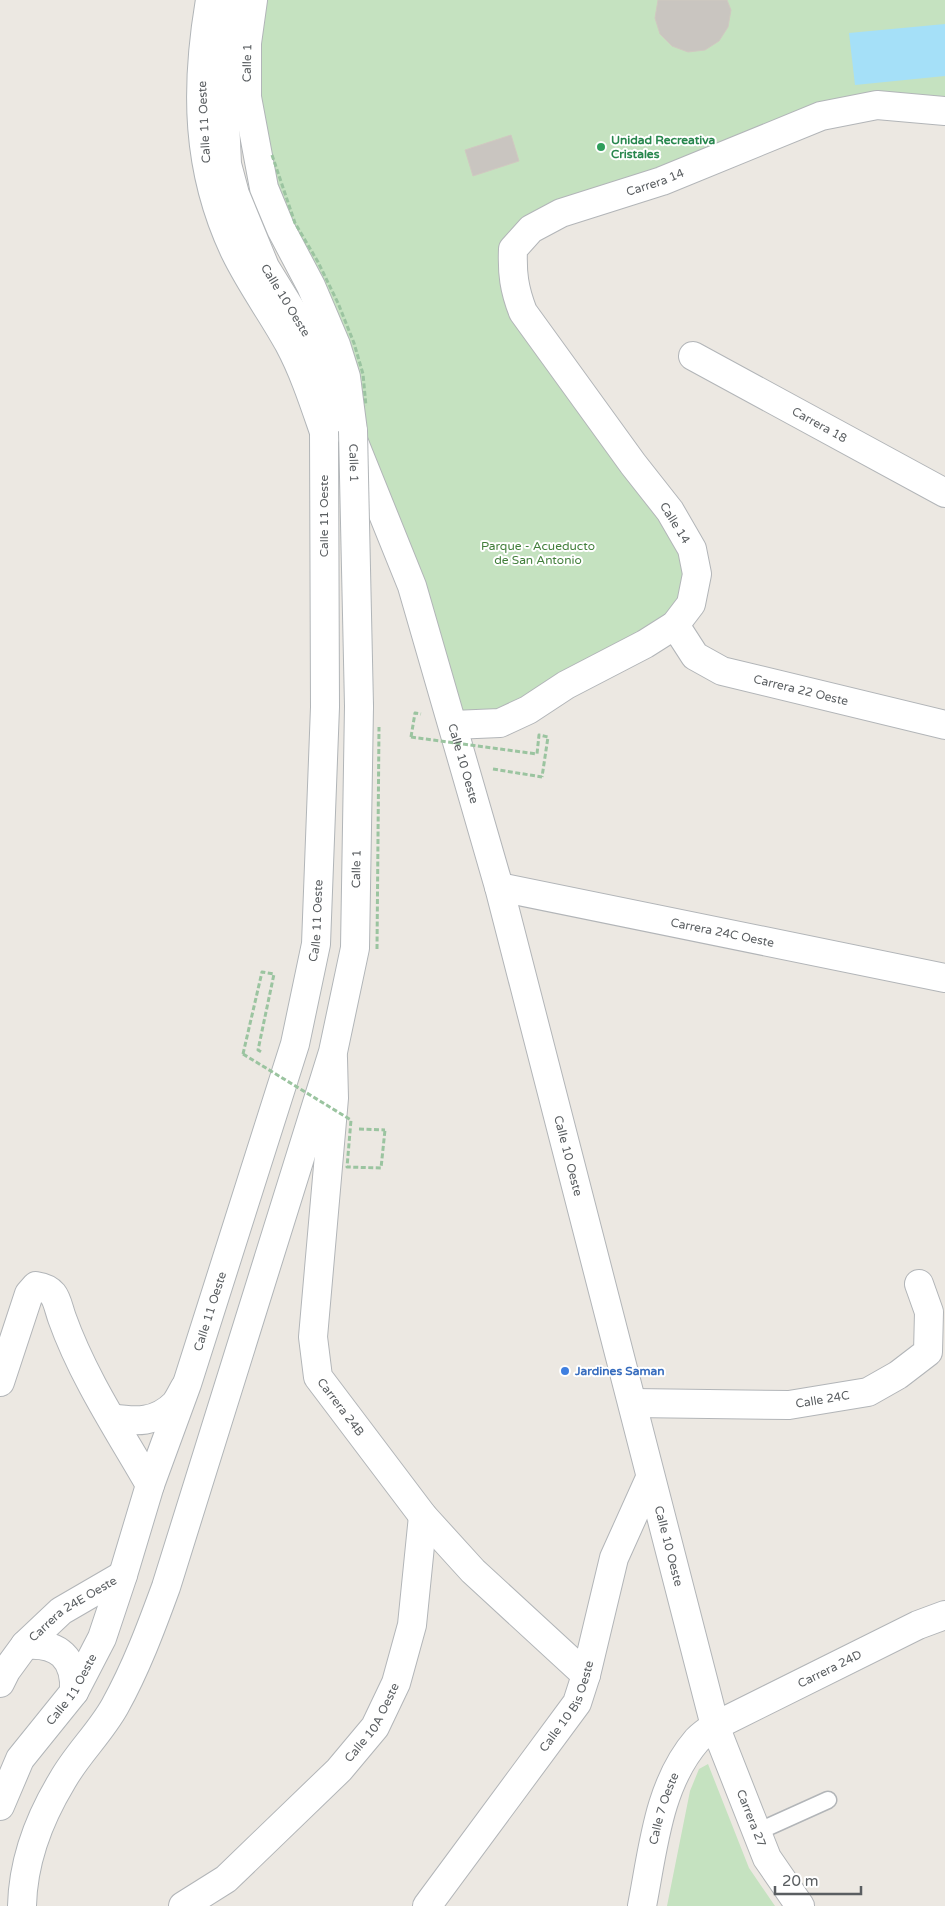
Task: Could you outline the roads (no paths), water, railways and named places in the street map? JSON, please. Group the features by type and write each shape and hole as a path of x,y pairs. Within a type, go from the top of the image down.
{"street":[{"name":"Calle 11 Oeste","path":"0,1806 20,1759 74,1692 102,1638 150,1485 187,1384 294,1044 316,944 325,707 324,432 310,392 289,345 254,289 235,251 214,198 206,167 200,98 203,42 210,0"},
{"name":"Calle 10 Oeste","path":"236,0 228,42 224,98 228,164 235,194 265,267 318,353 412,586 499,886 715,1726"},
{"name":"Calle 1","path":"253,0 247,42 247,97 257,158 264,188 326,320 346,377 353,431 359,706 355,948 333,1052"},
{"name":"Carrera 14","path":"512,274 513,249 531,229 561,213 662,181 821,116 877,105 945,111"},
{"name":"Calle 14","path":"453,725 500,723 528,710 566,685 645,644 675,625 691,604 697,574 692,549 670,511 633,464 523,312 516,295 512,274"},
{"name":"Carrera 18","path":"693,356 945,494"},
{"name":"Calle 10 Oeste","path":"324,432 412,586"},
{"name":"Carrera 22 Oeste","path":"675,625 695,656 722,672 945,725"},
{"name":"Carrera 24C Oeste","path":"499,886 945,978"},
{"path":"22,1906 22,1884 35,1834 62,1780 114,1708 142,1651 166,1588 333,1052"},
{"name":"Carrera 24B","path":"333,1052 334,1098 313,1337 318,1377 423,1516 473,1571 586,1675"},
{"name":"Calle 24C","path":"633,1403 790,1405 868,1392 898,1375 928,1352 929,1312 919,1284"},
{"path":"0,1382 29,1294 36,1286 46,1287 53,1293 66,1329 84,1368 150,1485"},
{"path":"112,1418 134,1422 156,1417 175,1404 187,1384"},
{"name":"Calle 10 Bis Oeste","path":"427,1906 577,1703 586,1675 614,1558 650,1478"},
{"name":"Calle 10A Oeste","path":"226,1879 339,1770 375,1727 396,1683 412,1625 423,1516"},
{"name":"Carrera 24E Oeste","path":"0,1683 25,1645 61,1610 123,1576"},
{"name":"Carrera 24D","path":"715,1726 918,1625 945,1615"},
{"name":"Carrera 24E Oeste","path":"25,1645 39,1644 52,1647 63,1655 71,1665 75,1679 74,1692"},
{"name":"Carrera 27","path":"715,1726 767,1858 800,1906"},
{"name":"Calle 7 Oeste","path":"642,1906 656,1830 670,1783 686,1754 699,1738 715,1726"},
{"path":"183,1906 226,1879"},
{"path":"207,1906 226,1879"}],"lane":[{"path":"757,1832 828,1800"}],"water":[{"path":"945,24 945,76 855,85 849,33"}],"place":[{"name":"Unidad Recreativa Cristales","path":"601,147"},
{"name":"Jardines Saman","path":"565,1371"}],"park label":[{"name":"Parque - Acueducto de San Antonio","path":"538,553"}]}
